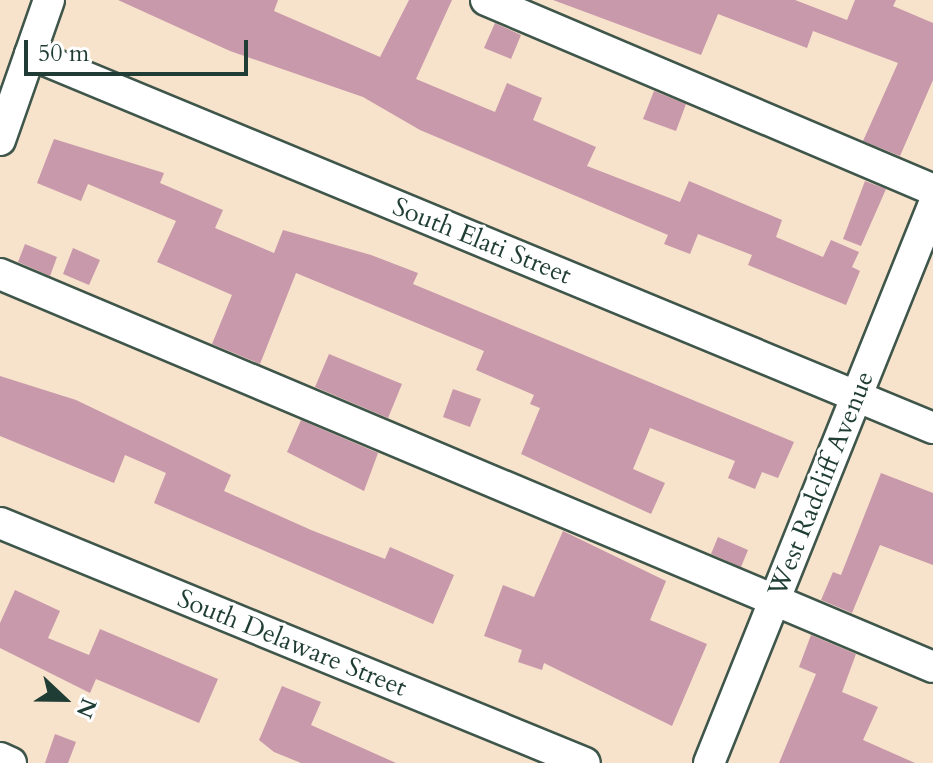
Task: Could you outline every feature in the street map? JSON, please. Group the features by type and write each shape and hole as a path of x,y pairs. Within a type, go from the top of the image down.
{"street":[{"path":"0,140 49,0"},
{"path":"486,0 933,190"},
{"name":"South Elati Street","path":"30,54 933,428"},
{"name":"West Radcliff Avenue","path":"709,763 933,206"},
{"path":"0,274 933,667"},
{"name":"South Delaware Street","path":"0,523 585,763"},
{"path":"0,758 11,763"}],"building":[{"path":"118,0 278,0 274,11 380,57 409,0 452,0 416,79 495,112 507,83 542,98 533,120 596,147 587,166 680,202 689,181 782,220 776,237 823,257 831,240 859,252 852,267 860,271 846,305 748,265 752,255 698,234 690,254 664,244 668,235 420,130 363,97 230,51"},
{"path":"553,0 795,0 847,20 855,0 896,0 893,6 933,23 933,80 900,156 863,141 898,63 813,31 807,48 718,14 701,55"},
{"path":"495,23 521,35 511,59 484,48"},
{"path":"654,91 686,104 676,131 643,119"},
{"path":"54,139 164,173 160,183 223,210 215,228 274,253 283,230 371,255 418,273 413,284 794,442 778,478 762,472 755,489 728,478 735,461 650,428 633,469 665,483 651,514 521,454 540,408 530,404 534,395 476,370 484,351 296,273 260,364 212,344 232,295 157,262 176,221 88,184 81,201 37,183"},
{"path":"865,181 886,189 861,246 843,239"},
{"path":"25,244 57,257 50,276 18,262"},
{"path":"73,248 100,260 89,285 63,274"},
{"path":"329,354 402,384 388,418 315,387"},
{"path":"0,376 76,400 231,475 224,491 311,530 385,559 390,547 454,575 433,624 154,503 166,473 125,455 114,483 0,436"},
{"path":"453,389 481,399 470,427 443,417"},
{"path":"301,420 378,453 364,491 287,452"},
{"path":"881,473 933,493 933,565 880,545 852,613 821,600 833,572 841,575"},
{"path":"563,531 666,581 650,620 707,644 672,726 544,663 542,670 518,662 522,650 484,636 503,585 534,597"},
{"path":"718,537 748,550 741,567 711,554"},
{"path":"15,590 60,611 48,638 89,655 100,629 218,679 199,723 96,679 90,693 0,648 0,623"},
{"path":"811,635 856,654 842,692 878,707 863,740 915,763 779,763 816,674 799,667"},
{"path":"282,686 321,702 311,725 396,763 301,763 274,752 259,740"},
{"path":"55,734 76,742 68,763 45,763"}]}
